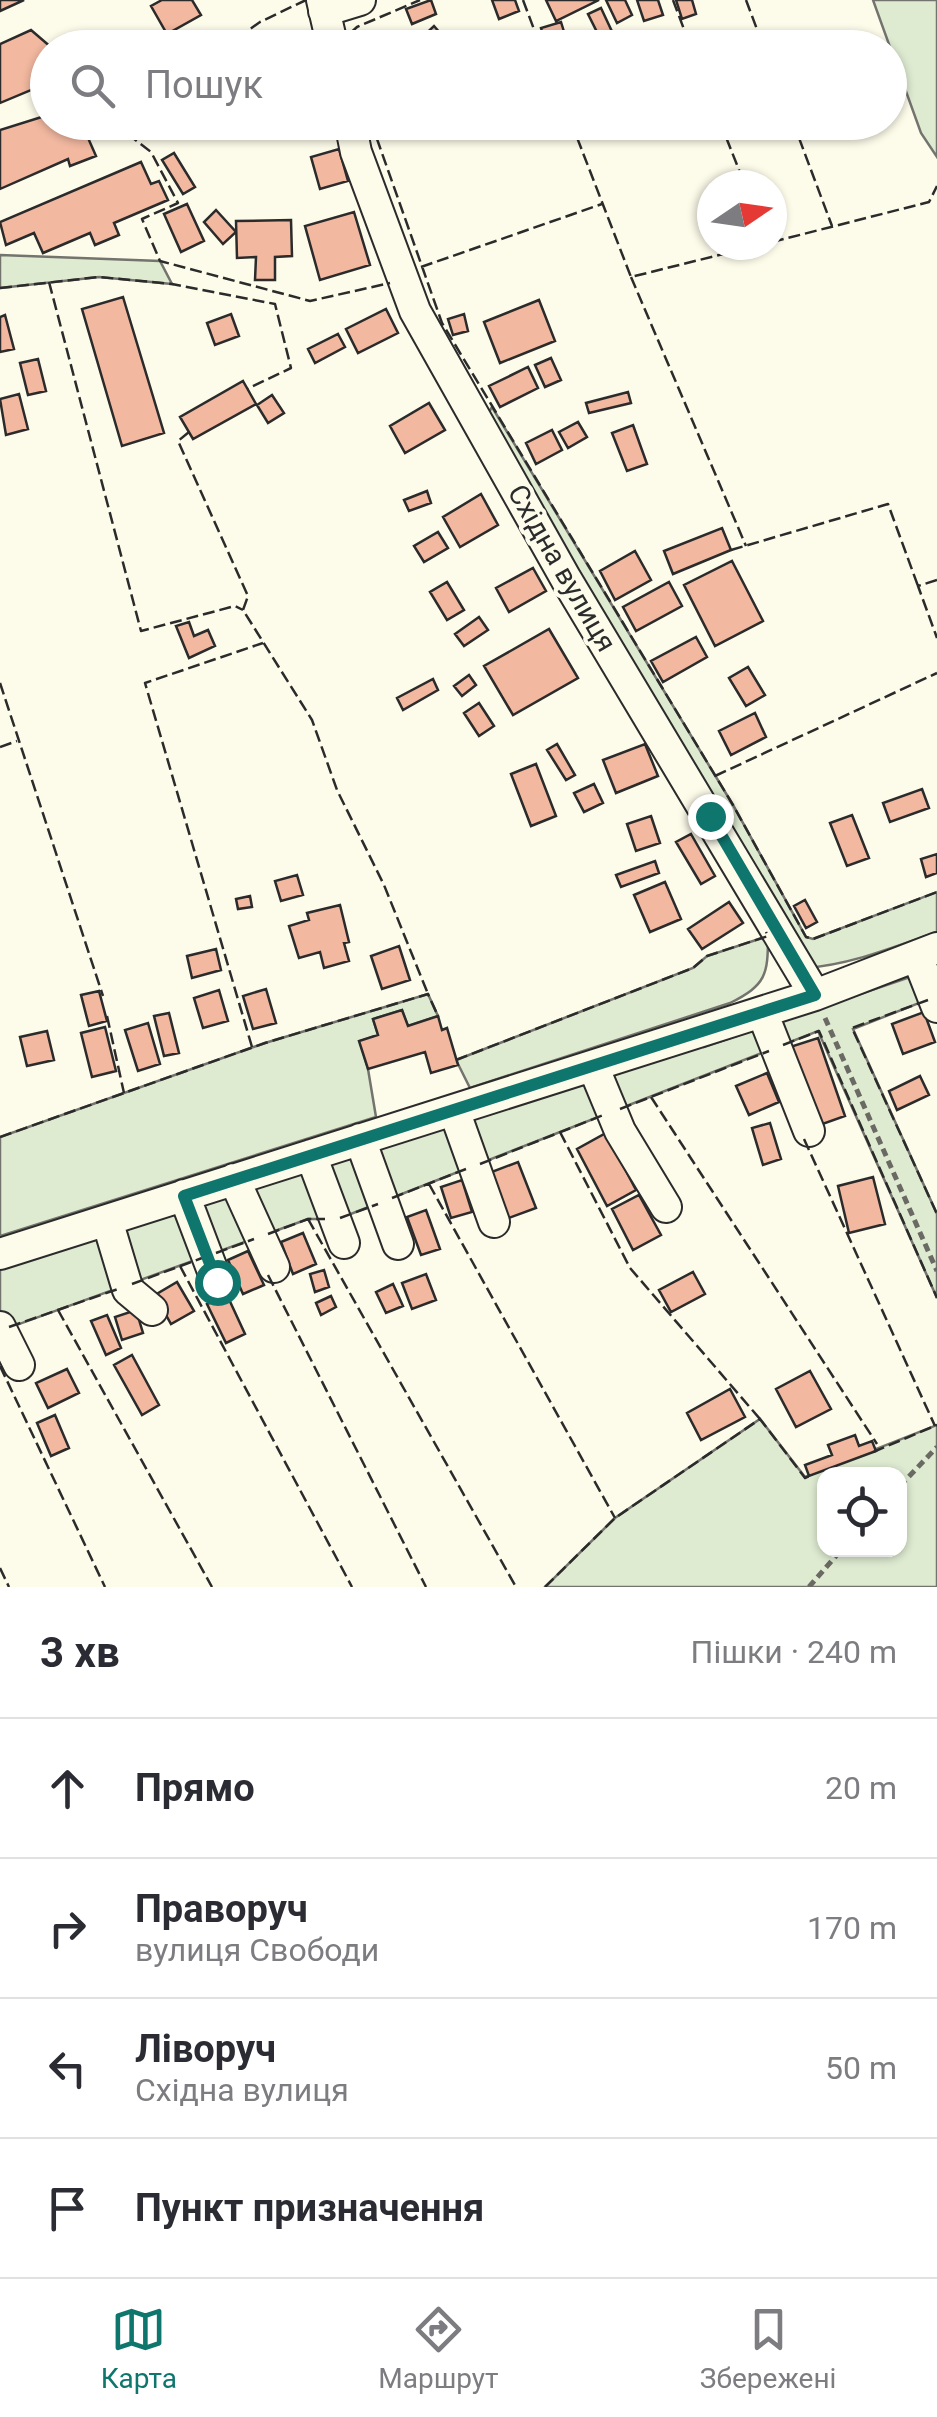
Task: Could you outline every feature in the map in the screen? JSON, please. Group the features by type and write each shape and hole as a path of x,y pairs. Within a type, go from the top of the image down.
{"street":[{"path":"329,30 323,5 360,0"},
{"name":"Східна вулиця","path":"354,140 415,311 566,579 815,995"},
{"path":"0,1254 815,995 927,952 937,1007"},
{"path":"762,1012 809,1131"},
{"path":"593,1066 620,1131 666,1207"},
{"path":"454,1110 494,1222"},
{"path":"360,1139 398,1244"},
{"path":"311,1155 344,1243"},
{"path":"234,1180 274,1267"},
{"path":"184,1196 217,1282"},
{"path":"107,1220 128,1290 152,1310"},
{"path":"0,1327 19,1365"}],"path":[{"path":"815,995 937,1271"},
{"path":"907,1479 937,1448"},
{"path":"809,1587 835,1557"}],"green space":[{"path":"873,0 937,0 937,157 921,133 907,94 907,30 884,30"},
{"path":"0,255 160,261 172,284 99,277 0,288"},
{"path":"492,407 733,805 806,937 813,939 937,892 937,932 855,959 805,968 484,421"},
{"path":"768,936 762,977 751,990 730,1003 470,1088 456,1060 693,968 707,956"},
{"path":"937,968 937,996 853,1029 937,1214 937,1298 818,1031 338,1219 308,1219 0,1331 0,1263 701,1042 704,1047"},
{"path":"428,994 438,1016 408,1026 402,1010 373,1019 378,1035 360,1041 376,1117 0,1236 0,1137 265,1043"},
{"path":"760,1419 805,1477 817,1472 817,1557 907,1557 907,1467 830,1467 937,1425 937,1587 545,1587 615,1518"}],"building":[{"path":"0,0 24,0 0,11"},
{"path":"162,0 192,0 201,15 174,30 165,30 151,6"},
{"path":"431,0 436,14 412,24 406,9"},
{"path":"492,0 515,0 519,11 499,19"},
{"path":"546,0 599,0 556,21"},
{"path":"606,0 625,0 632,15 617,23"},
{"path":"637,0 658,0 663,15 644,21"},
{"path":"676,0 692,0 696,14 682,19"},
{"path":"601,8 611,30 596,30 588,14"},
{"path":"561,22 563,30 542,30"},
{"path":"30,30 30,90 0,103 0,44"},
{"path":"30,121 30,140 89,140 96,156 70,166 68,159 0,189 0,130"},
{"path":"339,149 348,181 320,189 311,157"},
{"path":"174,153 195,187 183,194 162,160"},
{"path":"141,162 151,184 159,181 168,200 114,223 119,235 95,245 90,233 43,253 34,233 6,245 0,222"},
{"path":"187,204 204,241 181,252 164,214"},
{"path":"216,210 236,232 223,244 204,222"},
{"path":"354,212 370,265 320,280 305,226"},
{"path":"291,220 292,256 275,257 275,280 255,280 256,257 237,258 236,221"},
{"path":"123,297 164,433 122,446 82,309"},
{"path":"539,300 555,341 500,363 484,322"},
{"path":"386,309 398,333 358,353 346,329"},
{"path":"231,314 239,336 215,345 207,323"},
{"path":"464,314 468,331 453,335 448,319"},
{"path":"5,315 14,349 0,352 0,317"},
{"path":"338,334 345,347 315,363 308,349"},
{"path":"551,358 561,380 545,387 535,365"},
{"path":"38,359 46,391 28,395 20,363"},
{"path":"528,367 538,388 500,407 489,386"},
{"path":"243,381 256,404 193,439 180,417"},
{"path":"628,392 631,403 589,413 586,403"},
{"path":"19,394 28,429 6,435 0,399"},
{"path":"272,395 284,413 268,423 257,405"},
{"path":"429,403 445,430 405,453 390,426"},
{"path":"578,422 587,437 568,448 559,432"},
{"path":"633,425 647,464 627,471 612,433"},
{"path":"552,430 562,450 536,464 526,443"},
{"path":"427,491 431,503 409,511 404,500"},
{"path":"481,494 498,525 460,547 443,517"},
{"path":"722,528 731,550 673,574 664,551"},
{"path":"438,532 448,548 424,562 414,546"},
{"path":"635,551 651,580 615,600 600,571"},
{"path":"732,561 763,621 715,646 684,585"},
{"path":"533,568 546,591 509,612 496,588"},
{"path":"447,582 464,610 447,620 430,592"},
{"path":"669,582 682,606 636,631 623,607"},
{"path":"479,617 488,630 464,646 455,634"},
{"path":"189,622 194,636 208,630 215,646 189,658 176,626"},
{"path":"549,629 578,678 513,715 484,666"},
{"path":"696,637 707,657 663,682 651,661"},
{"path":"748,667 765,695 746,706 729,678"},
{"path":"469,675 476,685 462,696 454,686"},
{"path":"433,679 438,690 403,710 397,698"},
{"path":"479,703 494,726 479,736 464,713"},
{"path":"755,713 766,737 731,755 719,731"},
{"path":"557,744 575,775 566,780 547,750"},
{"path":"645,744 658,776 616,793 603,760"},
{"path":"536,764 556,816 531,826 511,774"},
{"path":"594,784 603,803 584,812 574,793"},
{"path":"922,789 929,808 890,822 883,803"},
{"path":"852,815 869,858 847,866 830,823"},
{"path":"651,816 660,843 636,851 627,824"},
{"path":"691,834 715,876 701,884 676,842"},
{"path":"937,854 937,873 926,877 921,859"},
{"path":"655,861 659,873 621,887 616,875"},
{"path":"297,875 303,895 281,901 275,881"},
{"path":"665,882 681,919 650,932 634,895"},
{"path":"250,896 252,907 238,909 236,899"},
{"path":"805,900 817,922 806,928 794,906"},
{"path":"729,902 743,923 702,949 688,929"},
{"path":"340,905 349,942 344,943 349,961 324,968 320,952 299,958 289,926 309,920 307,913"},
{"path":"399,946 410,980 382,989 371,956"},
{"path":"216,949 221,970 192,978 187,956"},
{"path":"266,989 276,1023 253,1029 243,996"},
{"path":"219,990 228,1021 203,1028 194,998"},
{"path":"99,991 107,1021 89,1026 81,995"},
{"path":"402,1010 408,1026 438,1016 442,1030 447,1028 458,1065 431,1073 425,1052 368,1069 359,1041 378,1035 373,1019"},
{"path":"924,1012 935,1042 903,1054 892,1024"},
{"path":"169,1013 179,1053 164,1056 154,1016"},
{"path":"148,1023 160,1064 138,1071 125,1030"},
{"path":"105,1027 116,1071 92,1077 81,1033"},
{"path":"47,1031 54,1060 27,1066 20,1037"},
{"path":"818,1038 845,1116 817,1126 790,1047"},
{"path":"767,1073 779,1102 749,1115 736,1086"},
{"path":"920,1076 929,1095 897,1110 889,1091"},
{"path":"770,1123 781,1159 763,1165 752,1128"},
{"path":"606,1133 636,1190 607,1206 577,1149"},
{"path":"518,1162 536,1208 506,1219 489,1173"},
{"path":"873,1177 885,1224 849,1233 838,1186"},
{"path":"462,1180 472,1212 451,1218 441,1187"},
{"path":"639,1195 661,1235 633,1250 612,1209"},
{"path":"426,1210 440,1249 421,1255 407,1217"},
{"path":"303,1233 316,1264 293,1274 281,1242"},
{"path":"248,1251 264,1285 243,1294 228,1260"},
{"path":"324,1270 329,1287 315,1292 310,1274"},
{"path":"693,1272 705,1294 671,1312 659,1290"},
{"path":"426,1274 436,1300 412,1309 402,1283"},
{"path":"177,1282 194,1311 171,1324 155,1295"},
{"path":"393,1284 403,1306 386,1313 376,1292"},
{"path":"227,1295 245,1334 226,1343 207,1304"},
{"path":"331,1296 336,1307 321,1315 316,1303"},
{"path":"136,1310 143,1333 122,1340 115,1317"},
{"path":"107,1315 121,1348 106,1355 91,1321"},
{"path":"132,1355 159,1405 142,1415 114,1365"},
{"path":"67,1369 79,1393 48,1408 36,1383"},
{"path":"810,1371 831,1409 796,1427 776,1389"},
{"path":"730,1389 745,1417 701,1440 687,1413"},
{"path":"55,1415 69,1448 51,1456 37,1423"},
{"path":"855,1435 859,1446 872,1441 876,1451 833,1467 817,1467 817,1473 809,1476 805,1465 832,1455 828,1445"}],"fence":[{"path":"249,30 306,0"},
{"path":"354,30 420,0"},
{"path":"523,0 534,30"},
{"path":"673,0 684,30"},
{"path":"746,0 757,30"},
{"path":"136,140 151,152 178,203 142,219 160,261 310,301 390,283"},
{"path":"377,140 442,323 733,805 806,937 813,939 937,892"},
{"path":"578,140 631,277 699,260"},
{"path":"727,140 739,170"},
{"path":"800,140 832,226"},
{"path":"787,238 929,202 937,186"},
{"path":"421,267 602,204"},
{"path":"0,288 99,277 172,284 275,304 291,368 247,389"},
{"path":"631,277 746,546"},
{"path":"49,282 141,631 235,606 243,610"},
{"path":"189,432 178,441 248,596 243,610 312,720 337,790 384,885 428,994"},
{"path":"731,550 888,504 918,586"},
{"path":"937,580 918,586 937,638"},
{"path":"252,1047 145,683 263,643"},
{"path":"715,776 937,673"},
{"path":"0,683 103,996"},
{"path":"0,747 17,741"},
{"path":"456,1060 693,968 707,956 768,936 766,932"},
{"path":"0,1137 265,1043 428,994 438,1016"},
{"path":"928,1000 852,1028 937,1214"},
{"path":"107,1016 124,1093"},
{"path":"783,1045 819,1031 937,1298"},
{"path":"620,1109 769,1051"},
{"path":"651,1097 877,1444"},
{"path":"480,1164 606,1114"},
{"path":"560,1132 630,1268 760,1419"},
{"path":"804,1139 935,1426"},
{"path":"392,1198 466,1169"},
{"path":"429,1184 615,1518"},
{"path":"340,1218 378,1204"},
{"path":"308,1219 516,1587"},
{"path":"268,1234 308,1219 325,1219"},
{"path":"216,1253 254,1239"},
{"path":"132,1284 202,1258"},
{"path":"180,1266 352,1587"},
{"path":"268,1275 426,1587"},
{"path":"9,1327 118,1289"},
{"path":"58,1310 212,1587"},
{"path":"0,1366 105,1587"},
{"path":"545,1587 615,1518 760,1419 805,1478 812,1475"},
{"path":"873,1452 937,1425"},
{"path":"0,1568 9,1587"}],"route":[{"path":"217,1282 184,1196 815,995 710,816"}]}
